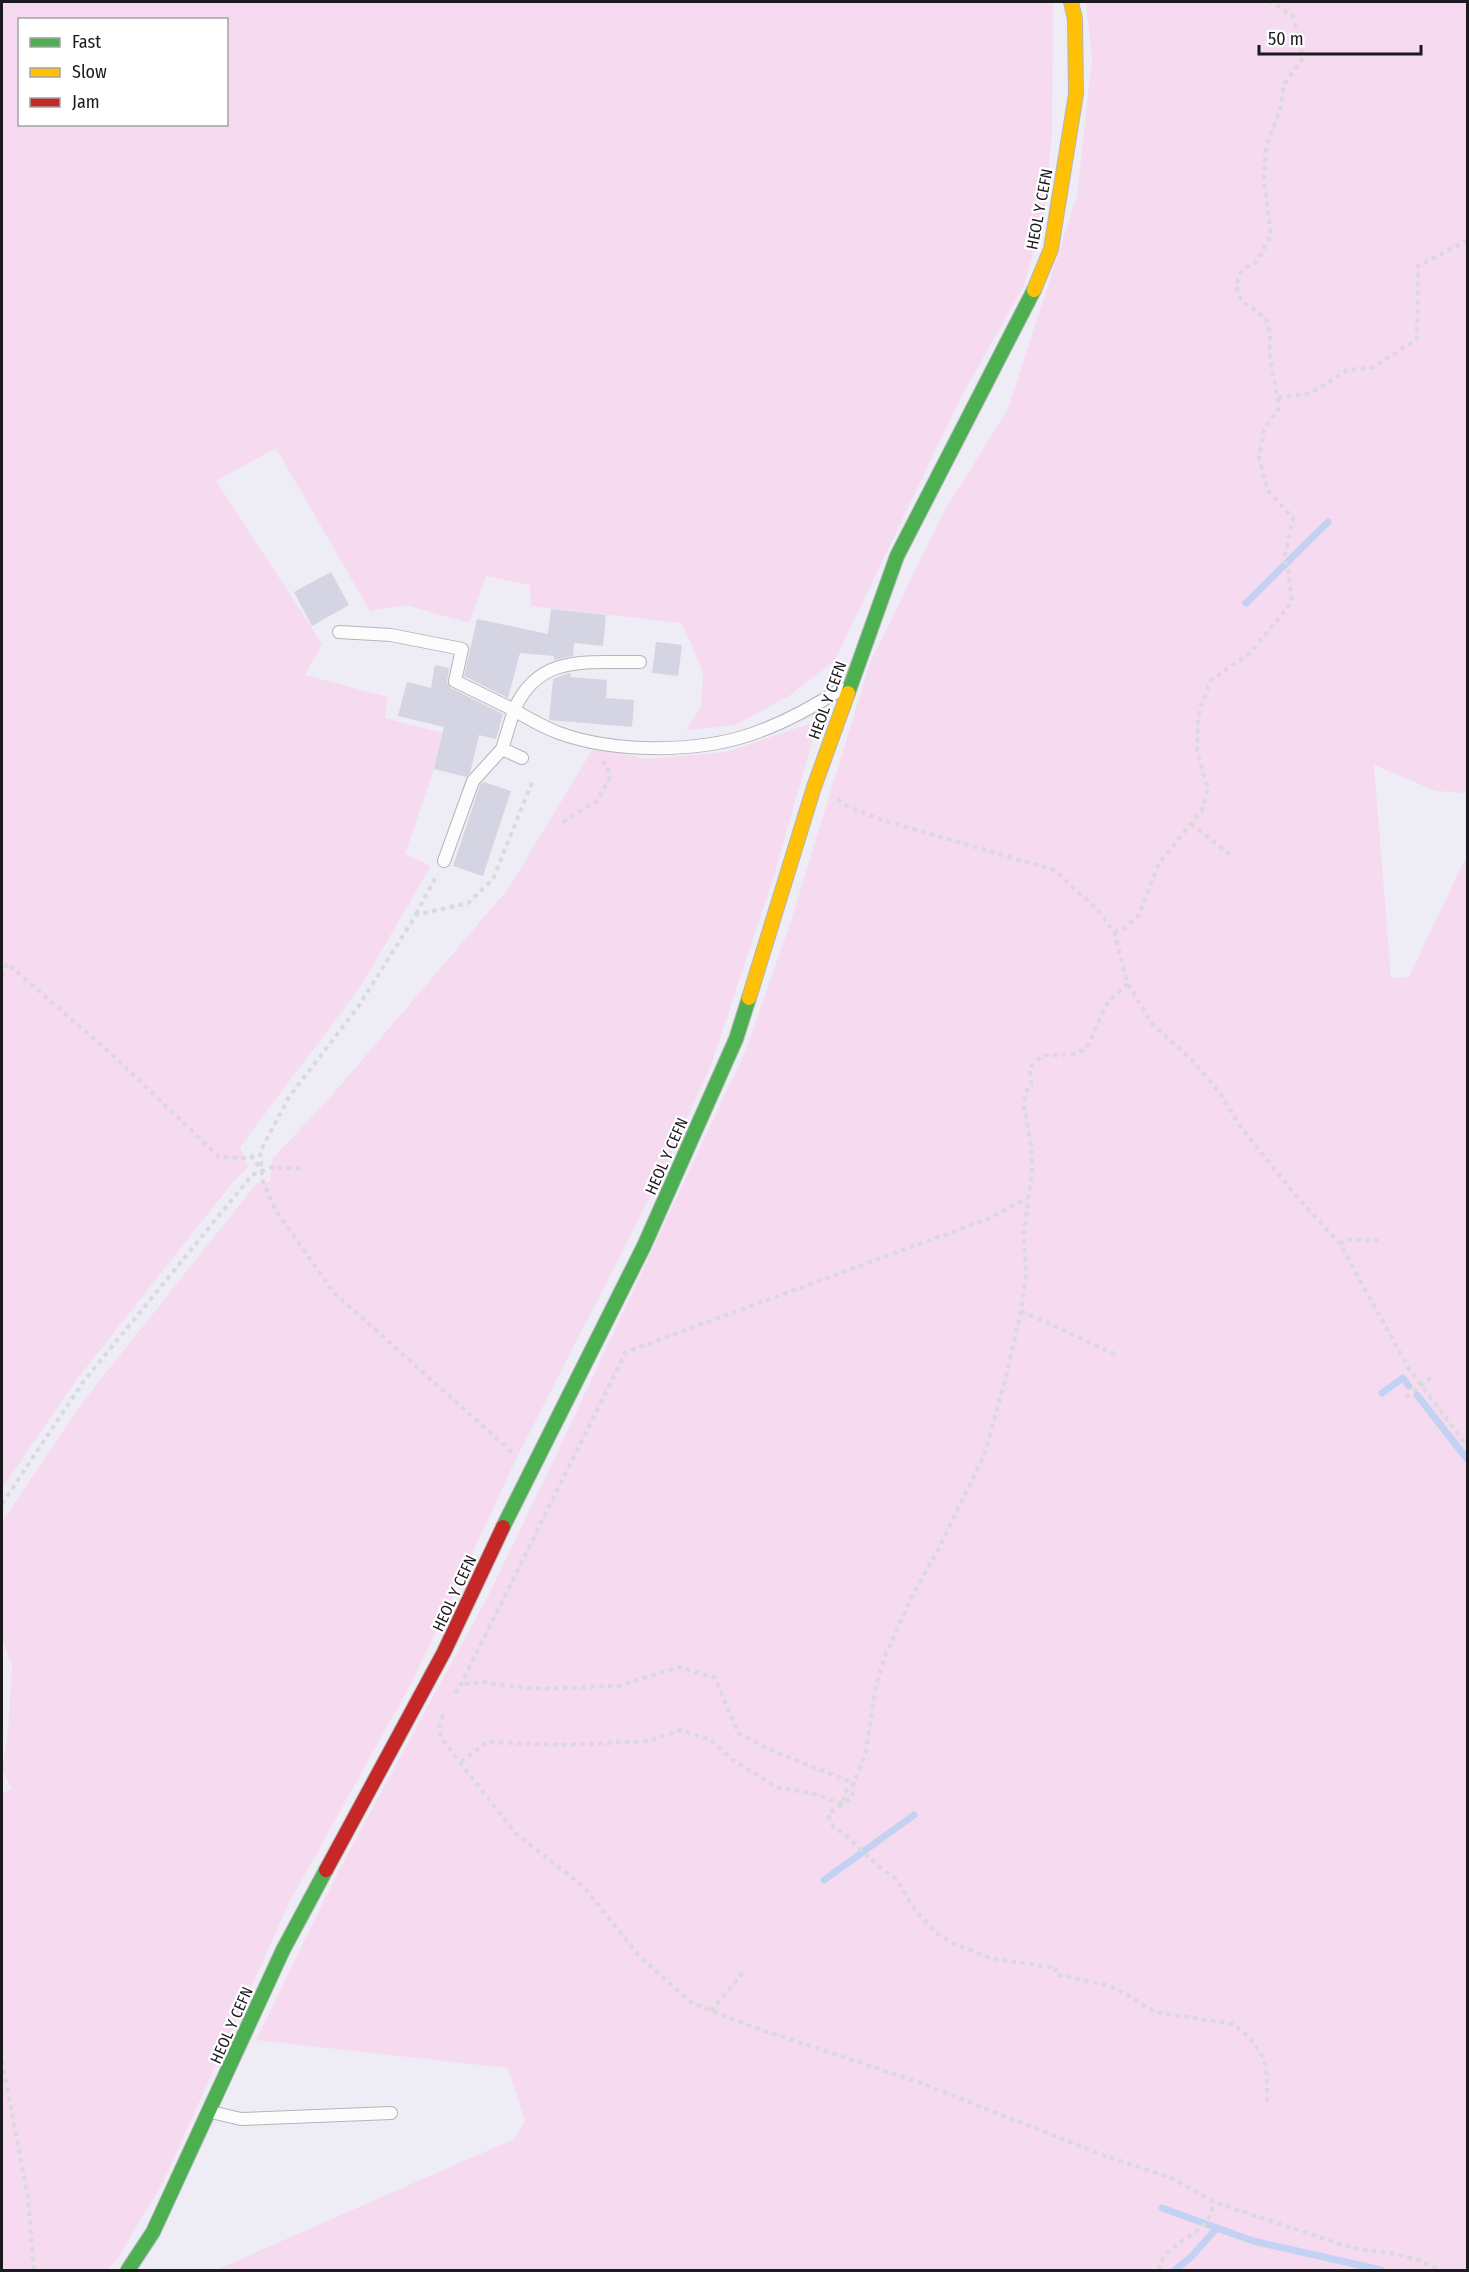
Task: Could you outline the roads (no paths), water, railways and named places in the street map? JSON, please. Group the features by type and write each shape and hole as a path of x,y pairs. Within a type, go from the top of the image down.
{"street":[{"name":"HEOL Y CEFN","path":"128,2271 153,2232 283,1950 444,1652 533,1465 644,1246 736,1039 814,787 897,556 1028,306 1051,249 1076,94 1075,19 1071,2"}],"lane":[{"path":"339,633 392,635 462,649 455,681 514,710 536,724 588,741 653,748 688,746 750,735 804,712 850,683"},
{"path":"444,861 473,781 502,749 520,695 531,681 547,670 568,664 640,662"},
{"path":"502,749 522,758"},
{"path":"210,2112 241,2119 391,2113"}],"waterway":[{"path":"1246,603 1328,522"},
{"path":"1382,1393 1403,1378 1409,1386"},
{"path":"1417,1395 1468,1460"},
{"path":"824,1880 914,1815"},
{"path":"1162,2208 1253,2241 1381,2270"},
{"path":"1175,2270 1191,2257 1217,2228"}]}
